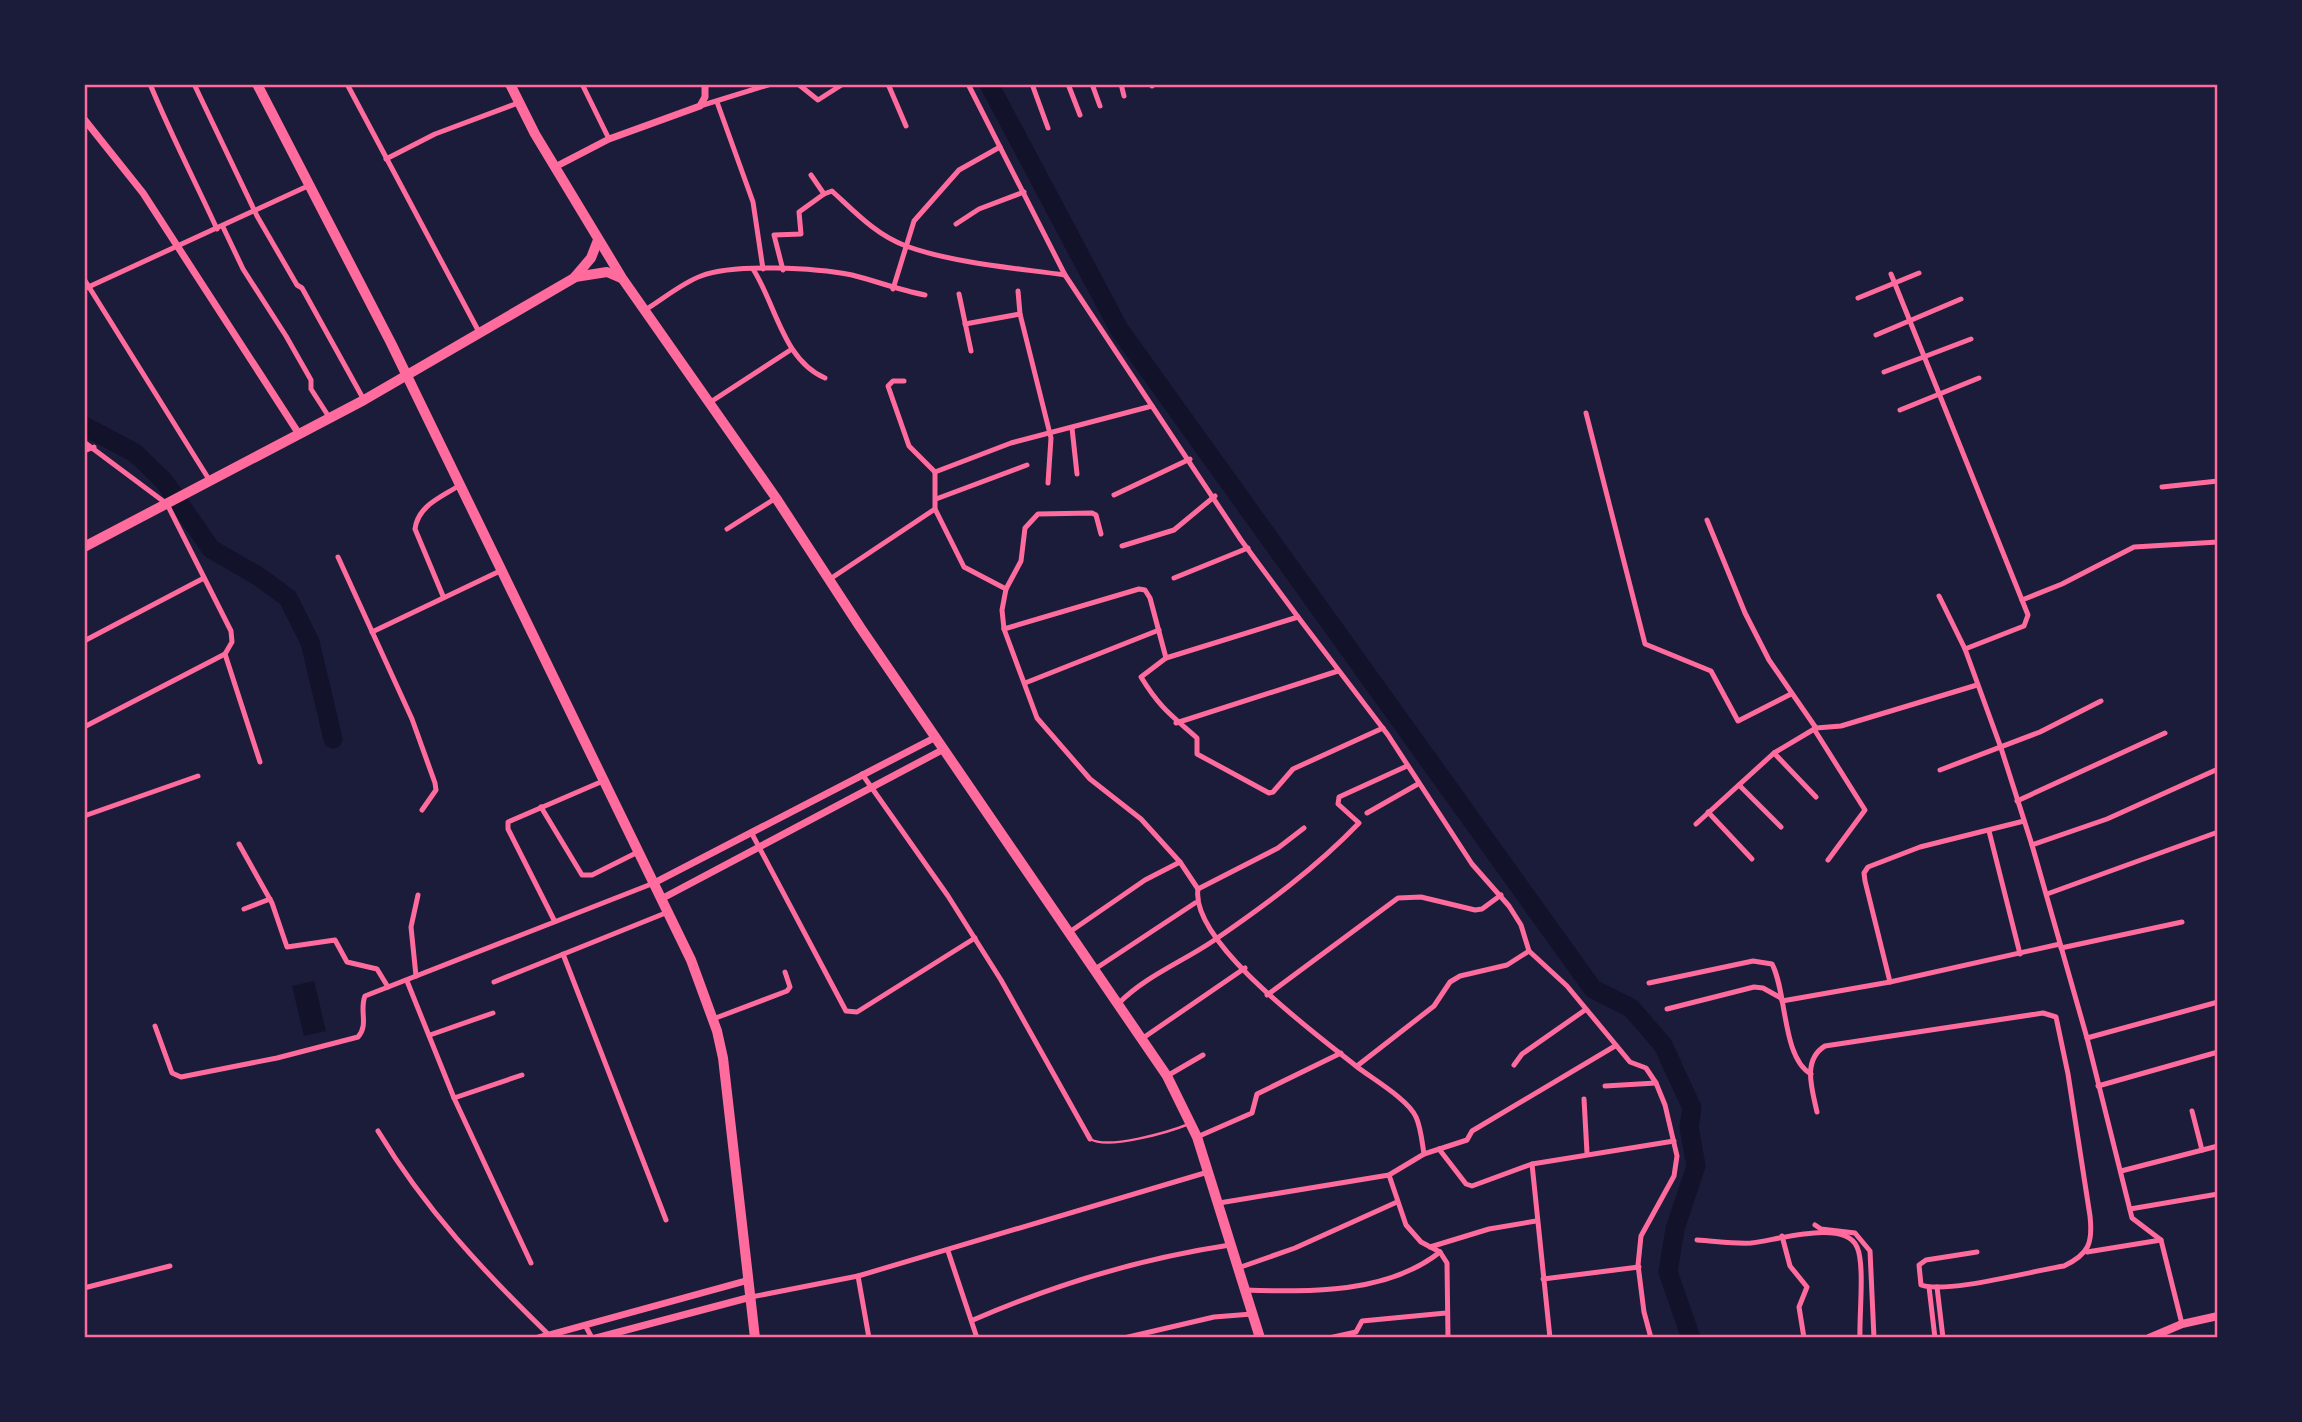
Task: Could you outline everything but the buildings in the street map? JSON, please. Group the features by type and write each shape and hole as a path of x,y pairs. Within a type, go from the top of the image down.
{"highway":[{"path":"257,84 460,485 691,960 713,1019 723,1058 755,1338"},
{"path":"510,84 518,103 622,278 776,498 1167,1076 1196,1137 1260,1338"},
{"path":"574,278 591,258 598,240"},
{"path":"84,547 363,400 574,278 607,272 622,278"}],"main road":[{"path":"2153,1337 2182,1324 2218,1317"}],"street":[{"path":"150,84 182,154 180,156 243,268 311,380 311,389 329,417"},
{"path":"194,84 255,212 297,285 302,288 363,400"},
{"path":"348,84 479,332"},
{"path":"582,84 609,139"},
{"path":"700,106 705,97 705,84"},
{"path":"555,167 609,139 771,84"},
{"path":"798,84 818,100 843,84"},
{"path":"888,84 906,127"},
{"path":"968,84 1065,275 1248,548 1383,728 1472,864 1501,895 1521,925 1529,951 1567,986 1630,1062 1646,1068 1656,1083 1677,1156 1674,1176 1641,1236 1639,1267 1644,1312 1651,1338"},
{"path":"1032,84 1048,128"},
{"path":"1068,84 1080,115"},
{"path":"1092,84 1100,106"},
{"path":"1121,84 1124,96"},
{"path":"717,102 753,202 763,269"},
{"path":"386,159 435,134 518,103"},
{"path":"84,119 143,192 299,434"},
{"path":"893,289 914,221 959,170 1000,147"},
{"path":"811,175 824,194"},
{"path":"86,288 310,185"},
{"path":"783,270 774,236 802,234 799,212 832,191 864,222 905,246 1065,275"},
{"path":"956,224 979,209 1024,192"},
{"path":"753,269 792,349 808,370 825,377"},
{"path":"645,310 699,276 753,269 852,275 893,289 925,295"},
{"path":"1858,298 1919,273"},
{"path":"1891,274 2028,615 2024,626 1965,649"},
{"path":"84,279 86,288 211,481"},
{"path":"1018,291 1020,314 1052,446 1048,483"},
{"path":"959,294 971,351"},
{"path":"1877,335 1961,299"},
{"path":"965,324 1020,314"},
{"path":"1884,372 1971,339"},
{"path":"709,402 792,349"},
{"path":"1900,410 1979,377"},
{"path":"904,381 893,381 888,386 909,446 935,472 935,509 964,567 1006,589"},
{"path":"935,472 1049,432 1153,406"},
{"path":"1586,413 1644,644 1711,671 1738,720 1791,694"},
{"path":"1072,428 1077,474"},
{"path":"84,442 167,503 231,631 232,642 225,654 84,727"},
{"path":"84,451 94,447"},
{"path":"1114,495 1189,459"},
{"path":"936,499 1027,465"},
{"path":"2162,487 2218,481"},
{"path":"443,596 415,529 416,521 425,508 460,485"},
{"path":"1122,546 1174,530 1215,496"},
{"path":"727,528 776,498"},
{"path":"830,579 935,509"},
{"path":"1101,534 1094,513 1035,516 1025,528 1021,561 1002,598 1004,629 1041,726 1090,779 1142,819 1180,862 1198,889 1195,903 1215,940 1245,968 1266,995 1415,1114 1424,1153"},
{"path":"1707,520 1745,613 1791,694 1865,810 1828,860"},
{"path":"2022,600 2062,584 2134,547 2218,542"},
{"path":"1174,578 1248,548"},
{"path":"338,557 412,719 435,783 436,790 422,810"},
{"path":"372,632 500,571"},
{"path":"84,641 204,578"},
{"path":"1004,629 1139,589 1148,593 1166,658"},
{"path":"1939,596 1965,649 2032,845 2087,1038 2134,1221 2161,1240 2182,1324"},
{"path":"1298,617 1166,658 1141,677 1165,713 1196,738 1197,754 1269,793 1273,792 1293,769 1383,728"},
{"path":"1025,683 1159,629"},
{"path":"225,654 260,762"},
{"path":"1176,723 1338,671"},
{"path":"1696,824 1774,753 1815,728 1841,726 1977,685"},
{"path":"1940,770 2001,748 2101,701"},
{"path":"2017,801 2165,733"},
{"path":"155,1026 172,1073 181,1077 358,1037 364,1027 362,1003 365,996 654,883 936,737"},
{"path":"663,898 944,749"},
{"path":"1774,753 1816,797"},
{"path":"1119,1003 1141,984 1215,940 1306,872 1359,823 1338,804 1337,799 1407,766"},
{"path":"2032,845 2119,814 2218,769"},
{"path":"862,774 975,938 1090,1139"},
{"path":"84,817 198,776"},
{"path":"554,920 507,826 511,820 603,781"},
{"path":"1367,814 1418,784"},
{"path":"1740,785 1781,827"},
{"path":"541,807 582,875 593,875 638,852"},
{"path":"1708,812 1752,859"},
{"path":"1890,982 1864,873 1868,867 1920,847 2024,821"},
{"path":"1198,889 1278,848 1304,828"},
{"path":"1989,831 2020,954"},
{"path":"751,832 846,1011 857,1012 975,938"},
{"path":"2047,894 2218,832"},
{"path":"239,844 270,900 287,947 335,940 347,962 377,969 388,987"},
{"path":"1071,931 1145,880 1180,862"},
{"path":"416,976 411,927 418,895"},
{"path":"1266,995 1398,898 1421,897 1475,910 1482,909 1501,895"},
{"path":"244,909 270,900"},
{"path":"1095,969 1195,903"},
{"path":"494,982 668,912"},
{"path":"1667,1009 1754,987 1763,988 1782,1000 1890,982 2182,922"},
{"path":"1357,1066 1434,1006 1450,982 1460,976 1507,965 1529,951"},
{"path":"563,954 666,1220"},
{"path":"1649,983 1753,961 1766,961 1776,972 1798,1060 1811,1074"},
{"path":"1143,1038 1245,968"},
{"path":"713,1019 787,991 790,987 785,972"},
{"path":"407,981 454,1098 531,1263"},
{"path":"2087,1038 2218,1002"},
{"path":"1514,1065 1522,1054 1585,1010"},
{"path":"429,1035 493,1013"},
{"path":"1817,1112 1810,1062 1815,1052 1825,1046 2052,1014 2062,1039 2088,1204 2092,1237 2087,1252"},
{"path":"1219,1203 1389,1175 1424,1153 1467,1140 1472,1131 1615,1045"},
{"path":"2098,1086 2218,1052"},
{"path":"1196,1137 1252,1113 1258,1094 1341,1053"},
{"path":"1167,1076 1203,1055"},
{"path":"454,1098 522,1075"},
{"path":"1605,1086 1656,1083"},
{"path":"1584,1099 1587,1153"},
{"path":"2192,1111 2202,1150"},
{"path":"378,1131 407,1179 449,1231 549,1335"},
{"path":"1439,1149 1466,1184 1472,1186 1532,1164 1674,1141"},
{"path":"2121,1171 2218,1146"},
{"path":"1532,1164 1550,1338"},
{"path":"585,1325 594,1338 751,1297 858,1276 1208,1171"},
{"path":"1389,1175 1406,1225 1430,1247 1440,1252 1447,1263 1448,1338"},
{"path":"2130,1209 2218,1194"},
{"path":"1238,1268 1294,1248 1397,1202"},
{"path":"1430,1247 1489,1229 1536,1221"},
{"path":"1815,1225 1821,1229 1855,1233 1870,1251 1874,1338"},
{"path":"1697,1240 1749,1243 1782,1236 1836,1234 1853,1240 1859,1256 1860,1338"},
{"path":"1782,1236 1790,1266 1807,1287 1799,1307 1804,1338"},
{"path":"1977,1252 1923,1262 1919,1265 1921,1284 1937,1287 2064,1266 2087,1252 2161,1240"},
{"path":"974,1320 1000,1308 1163,1255 1230,1245"},
{"path":"947,1251 974,1320 977,1338"},
{"path":"1245,1290 1334,1289 1419,1269 1440,1252"},
{"path":"84,1289 170,1266"},
{"path":"1543,1279 1639,1267"},
{"path":"858,1276 869,1338"},
{"path":"538,1338 748,1280"},
{"path":"1929,1287 1935,1338"},
{"path":"1937,1287 1943,1338"},
{"path":"1329,1338 1356,1332 1362,1321 1446,1313"},
{"path":"1124,1338 1214,1317 1252,1314"}],"lane":[{"path":"1090,1139 1106,1142 1147,1136 1189,1124"}],"shaded area":[{"path":"314,981 326,1031 304,1036 292,986"}],"waterway":[{"path":"989,84 1119,329 1593,989 1631,1008 1663,1045 1692,1108 1689,1127 1696,1166 1675,1229 1668,1272 1691,1338"},
{"path":"84,426 135,453 164,481 211,549 258,576 288,598 310,642 333,739"}]}
